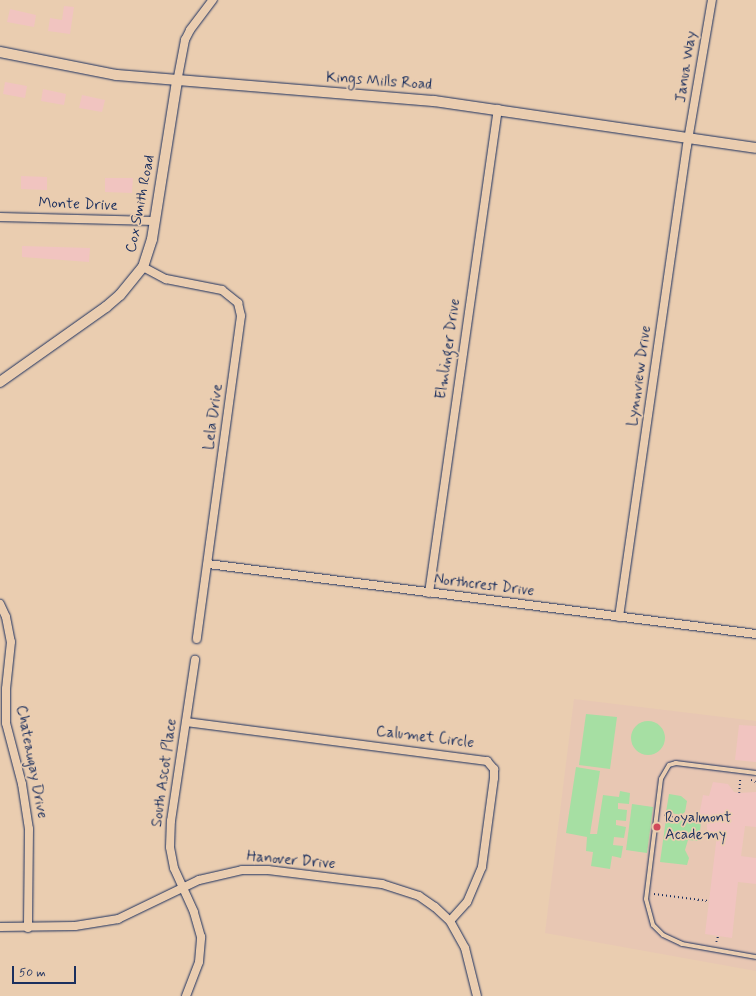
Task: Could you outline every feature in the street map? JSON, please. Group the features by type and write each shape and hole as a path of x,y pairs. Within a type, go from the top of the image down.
{"street":[{"path":"177,82 188,35 213,0"},
{"name":"Janua Way","path":"689,138 712,0"},
{"name":"Kings Mills Road","path":"0,52 116,75 177,82 434,101 498,109 756,148"},
{"name":"Cox Smith Road","path":"0,382 106,307 120,295 143,267 150,250 177,82"},
{"name":"Elmlinger Drive","path":"429,593 498,109"},
{"name":"Lynnview Drive","path":"619,617 689,138"},
{"name":"Monte Drive","path":"0,217 154,222"},
{"name":"Lela Drive","path":"143,267 166,279 222,290 234,297 240,309 241,329 197,639"},
{"name":"Northcrest Drive","path":"208,564 756,634"},
{"name":"Chateaugay Drive","path":"0,604 6,617 11,642 6,689 6,723 28,816 28,928"},
{"name":"South Ascot Place","path":"187,996 199,962 201,937 194,912 174,868 170,847 195,660"},
{"name":"Calumet Circle","path":"186,722 487,761 494,769 494,778 482,868 468,902 450,922"},
{"name":"Hanover Drive","path":"0,927 28,928 75,926 118,919 182,888 217,874 242,870 300,874 395,887 424,900 450,922 465,948 477,996"}],"lane":[{"path":"756,773 676,763 669,765 661,779 646,899 654,925 664,935 682,944 756,957"}],"path":[{"path":"739,793 740,778"},
{"path":"751,780 756,782"},
{"path":"664,815 706,821"},
{"path":"654,894 709,901"},
{"path":"716,942 718,936"}],"shaded area":[{"name":"Royalmont Academy","path":"574,699 756,721 756,971 545,933"}],"green space":[{"path":"586,714 617,717 610,769 579,765"},
{"path":"651,721 660,726 664,731 664,745 660,750 655,754 645,755 641,754 632,745 631,735 632,731 641,722"},
{"path":"576,767 600,771 590,834 597,834 603,795 619,797 620,791 630,793 629,804 618,803 618,809 627,810 626,821 616,820 616,825 626,827 624,838 614,837 613,845 623,846 621,858 612,856 610,869 591,866 593,852 586,851 587,837 566,833"},
{"path":"669,794 681,796 687,801 685,812 681,815 666,812"},
{"path":"632,804 653,807 647,853 626,850"},
{"path":"666,819 701,822 699,841 688,840 685,850 689,858 687,865 660,862"}],"building":[{"path":"64,6 74,7 70,34 48,31 50,18 62,20"},
{"path":"10,9 36,15 34,27 7,22"},
{"path":"5,82 27,86 25,98 3,94"},
{"path":"43,89 66,94 64,105 41,101"},
{"path":"82,95 105,100 102,112 79,108"},
{"path":"21,176 47,177 47,190 21,189"},
{"path":"105,178 133,178 132,193 105,192"},
{"path":"22,246 90,248 89,262 22,257"},
{"path":"739,725 756,726 756,762 735,760"},
{"name":"Royalmont Academy","path":"713,782 728,784 734,792 756,792 756,827 745,826 741,856 756,858 756,884 738,882 732,938 705,934 717,835 707,833 707,819 699,816 703,795 709,796"}],"place":[{"name":"Royalmont Academy","path":"657,827"}]}
